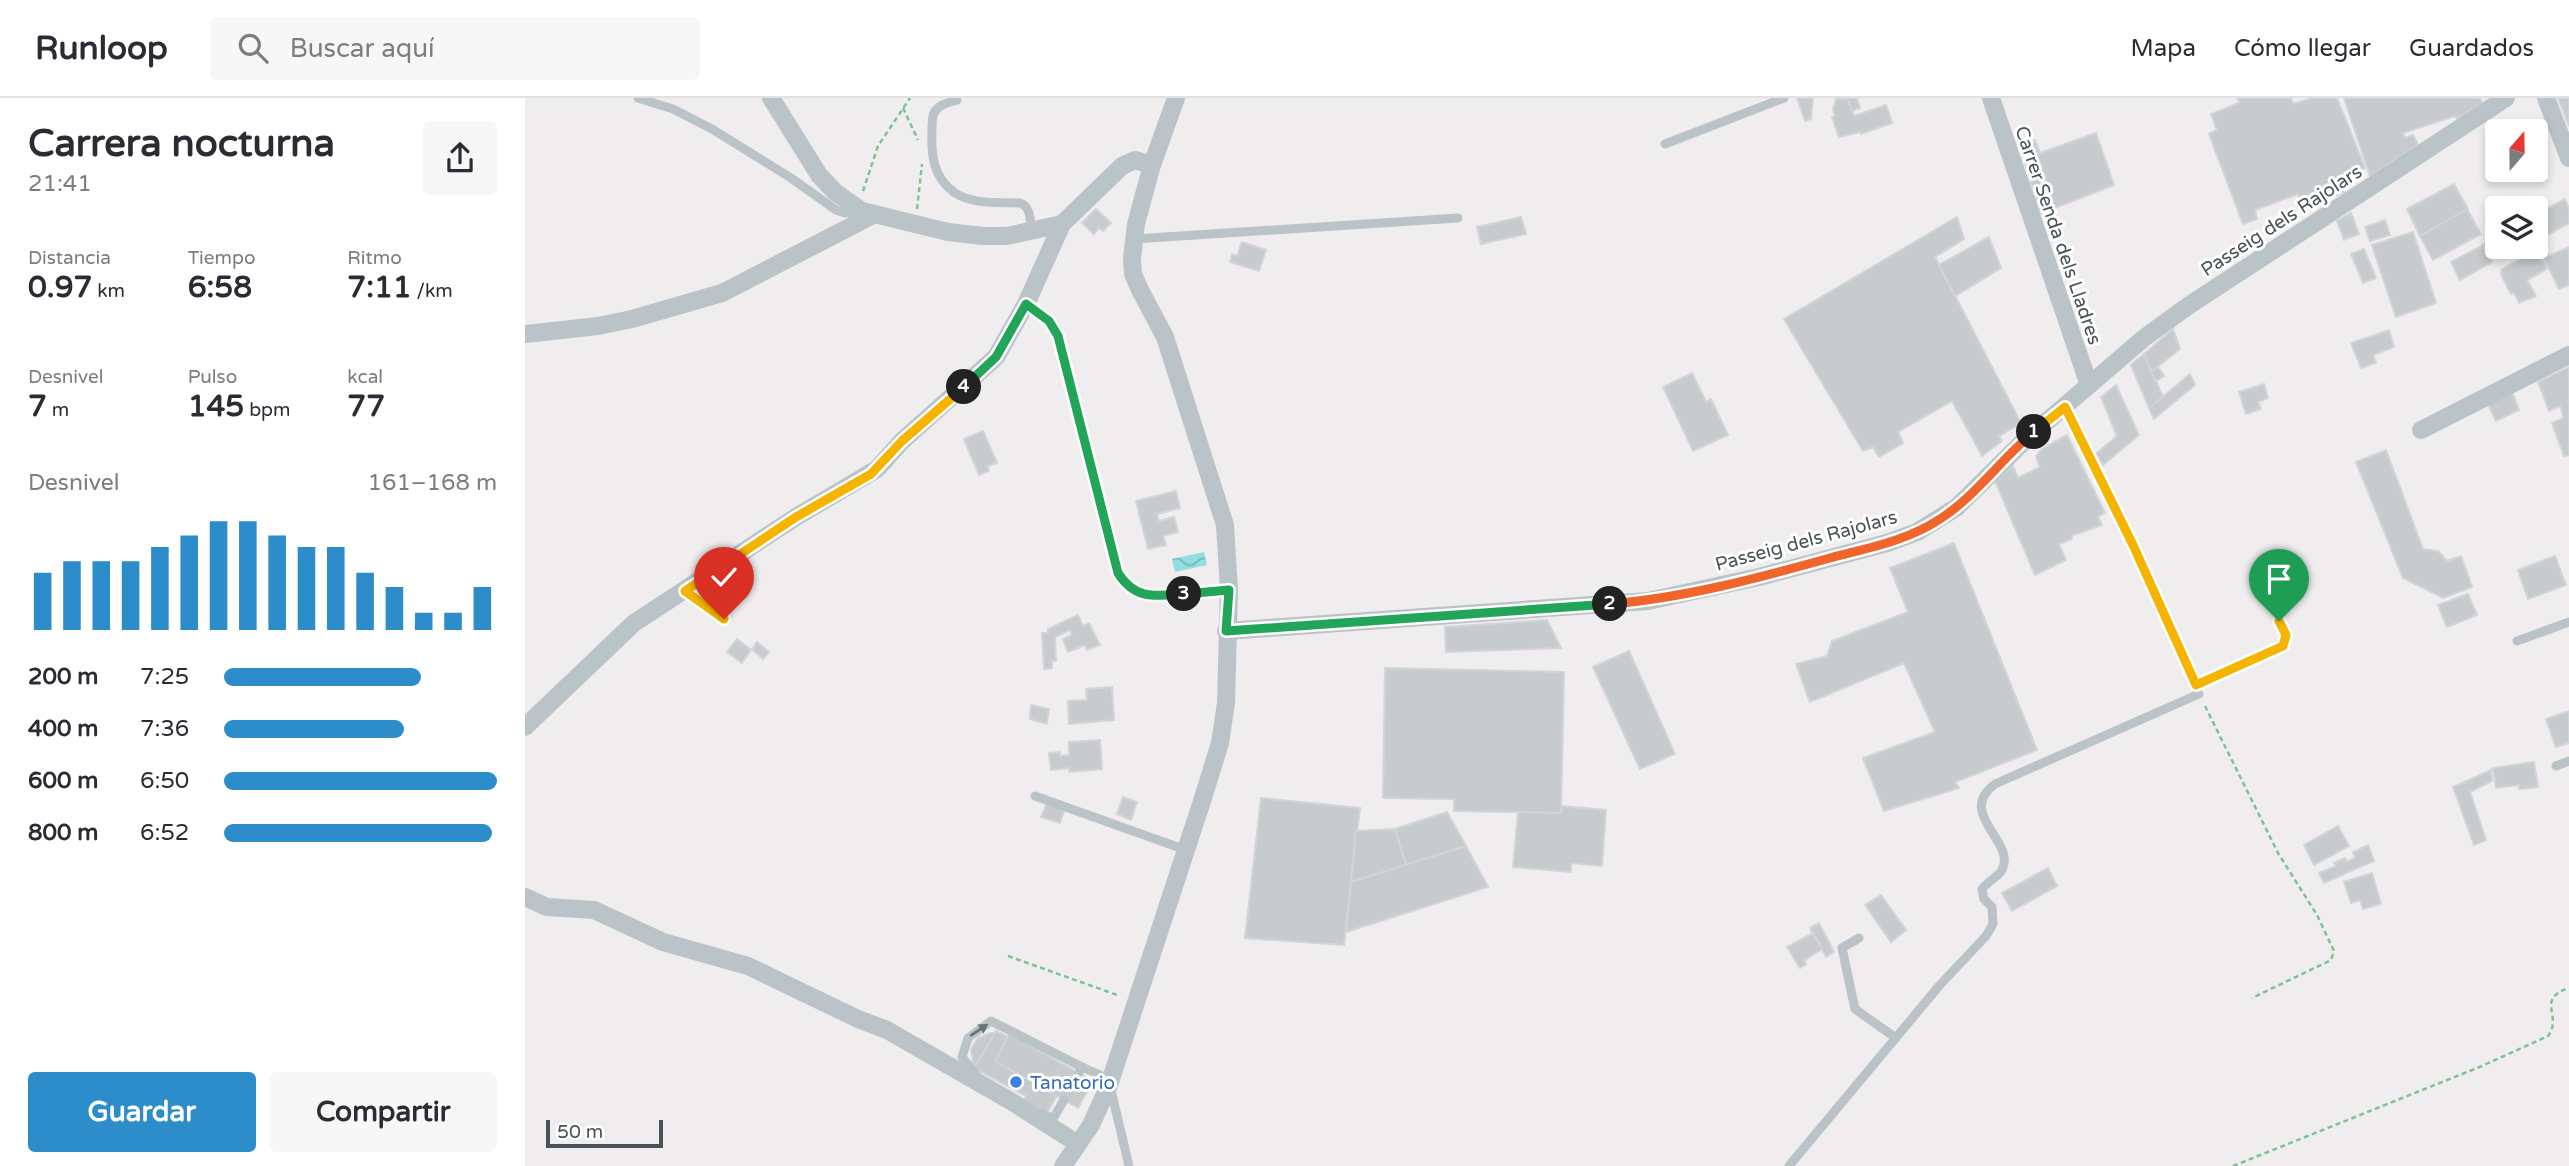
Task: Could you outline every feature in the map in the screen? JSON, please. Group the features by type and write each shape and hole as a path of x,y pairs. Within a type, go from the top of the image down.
{"street":[{"path":"771,98 819,175 835,192 864,211 948,232 983,236 1007,236 1062,223"},
{"name":"Carrer Senda dels Lladres","path":"1991,98 2089,385"},
{"name":"Passeig dels Rajolars","path":"1226,631 1648,601 1759,578 1887,543 1938,521 1957,507 2024,441 2144,338 2188,306 2506,98"},
{"path":"2546,98 2569,158"},
{"path":"1063,1166 1102,1104 1110,1082 1186,850 1224,722 1229,590 1227,542 1222,510 1165,337 1133,274 1134,239 1152,165 1174,103"},
{"path":"525,727 634,623 796,517 871,474 902,441 996,357 1026,304 1062,223 1122,166 1135,160 1152,165"},
{"path":"525,334 598,326 632,319 722,293 864,211"},
{"path":"2421,430 2569,355"},
{"path":"525,897 547,907 594,910 663,942 748,966 887,1030 1014,1103 1077,1144"}],"lane":[{"path":"638,98 691,117 791,178 836,211 864,211"},
{"path":"1665,144 1784,98"},
{"path":"957,100 941,105 933,114 931,153 934,166 941,178 957,194 983,202 1020,202 1025,205 1031,231"},
{"path":"1134,239 1458,218"},
{"path":"1026,304 1049,321 1058,336 1118,573 1124,583 1132,590 1148,595 1229,590"},
{"path":"1789,1166 1939,986 1986,936 1993,924 1992,907 1984,899 1982,889 2002,871 2004,860 2003,852 1983,819 1982,810 1987,791 2197,690 2133,545 2065,407"},
{"path":"685,591 724,619"},
{"path":"2518,642 2569,622"},
{"path":"2556,766 2569,761"},
{"path":"1035,796 1186,850"},
{"path":"1859,938 1842,948 1855,1009 1896,1038"},
{"path":"1064,1100 1051,1118 973,1072 962,1057 968,1038 992,1021 1080,1070 1110,1082 1129,1166"}],"path":[{"path":"864,211 878,146 910,98"},
{"path":"903,108 917,134 920,146"},
{"path":"918,224 917,188 922,159"},
{"path":"2252,999 2331,960 2334,951 2317,915 2278,853 2237,776 2197,690 2283,646 2286,635 2278,615 2288,607"},
{"path":"1008,956 1137,1002"},
{"path":"2233,1166 2482,1066 2547,1036 2552,1031 2551,999 2556,992 2569,988"}],"water":[{"path":"1204,552 1207,565 1175,572 1172,559"}],"building":[{"path":"1797,98 1813,98 1811,119 1805,121"},
{"path":"1847,98 1857,98 1860,108 1851,111"},
{"path":"1847,98 1854,116 1886,105 1892,123 1861,134 1860,132 1839,137 1832,117 1835,116 1833,109 1836,99"},
{"path":"2237,98 2291,98 2293,104 2312,98 2337,98 2365,168 2326,185 2329,197 2304,208 2298,194 2255,210 2257,219 2243,224 2209,134 2217,130 2211,114 2239,103"},
{"path":"2344,98 2480,98 2482,103 2457,119 2455,116 2403,133 2405,138 2413,135 2418,145 2370,176"},
{"path":"2558,98 2569,98 2569,126"},
{"path":"2096,133 2114,185 2040,214 2020,145 2035,140 2040,153"},
{"path":"2339,183 2344,192 2336,196 2331,187"},
{"path":"2454,184 2468,209 2420,236 2407,209"},
{"path":"2565,199 2569,209 2569,223 2548,234 2548,208"},
{"path":"1096,209 1111,223 1103,231 1099,228 1094,234 1082,223"},
{"path":"2467,209 2481,234 2433,260 2420,236"},
{"path":"2351,213 2359,234 2344,240 2337,221"},
{"path":"1521,217 1526,234 1481,244 1477,227"},
{"path":"1957,217 1964,239 1935,257 2021,423 1999,436 2002,441 1982,456 1952,401 1898,432 1903,443 1879,457 1873,447 1863,451 1784,319"},
{"path":"2385,220 2390,235 2370,241 2365,227"},
{"path":"2413,232 2436,303 2396,317 2372,245"},
{"path":"1989,237 2001,268 1955,296 1939,265"},
{"path":"1242,242 1266,250 1259,271 1230,262 1232,254 1237,256"},
{"path":"2483,245 2485,259 2490,259 2492,262 2460,280 2451,262"},
{"path":"2569,247 2569,285 2559,289 2544,259 2548,259 2548,256"},
{"path":"2364,249 2376,278 2363,283 2351,254"},
{"path":"2521,259 2542,259 2547,269 2527,280 2536,296 2519,303 2501,274 2502,269"},
{"path":"2173,329 2180,349 2151,372 2144,354"},
{"path":"2389,330 2394,347 2373,355 2376,363 2361,368 2351,343"},
{"path":"2144,354 2163,397 2149,408 2131,365"},
{"path":"2158,367 2164,376 2156,381 2151,372"},
{"path":"2569,367 2569,455 2564,456 2552,423 2564,418 2560,406 2549,411 2538,382"},
{"path":"1692,373 1706,402 1711,399 1728,435 1693,451 1663,387"},
{"path":"2190,374 2195,385 2154,419 2149,408"},
{"path":"2264,384 2268,398 2258,402 2261,409 2246,414 2239,392"},
{"path":"2116,385 2139,435 2103,465 2096,454 2117,436 2101,397"},
{"path":"2512,392 2519,410 2496,421 2488,404"},
{"path":"983,431 997,463 988,466 989,471 979,475 964,439"},
{"path":"2067,435 2105,513 2098,516 2102,525 2071,536 2072,539 2059,544 2066,560 2035,575 1995,481 2013,466 2018,478 2040,467 2036,456 2042,449"},
{"path":"2386,450 2423,549 2438,551 2447,561 2461,556 2472,587 2443,598 2403,578 2356,462"},
{"path":"1176,491 1180,508 1157,514 1159,521 1174,517 1178,532 1163,536 1166,545 1148,549 1136,501"},
{"path":"1954,543 2037,750 1955,782 1959,788 1884,811 1863,758 1935,732 1904,663 1810,702 1796,664 1827,656 1832,641 1908,612 1890,568"},
{"path":"2278,553 2288,574 2281,578 2284,585 2275,590 2260,561"},
{"path":"2555,556 2566,585 2528,599 2518,570"},
{"path":"2468,594 2477,615 2447,627 2438,605"},
{"path":"1078,615 1083,626 1089,623 1100,645 1087,650 1085,645 1068,652 1063,639 1072,635 1070,630 1055,637 1056,661 1052,661 1052,668 1044,669 1042,633 1048,633 1048,629"},
{"path":"1547,620 1561,648 1446,652 1445,627"},
{"path":"737,639 751,650 742,663 727,652"},
{"path":"757,642 769,652 763,659 752,649"},
{"path":"1629,651 1675,754 1640,769 1593,667"},
{"path":"1385,668 1564,672 1561,813 1454,811 1454,799 1383,798"},
{"path":"1112,687 1114,720 1069,724 1068,701 1087,700 1086,689"},
{"path":"1031,705 1049,709 1047,724 1030,719"},
{"path":"2569,711 2569,743 2556,747 2546,719"},
{"path":"1100,740 1102,769 1069,772 1069,768 1051,770 1049,753 1069,755 1069,742"},
{"path":"2534,762 2538,787 2519,789 2519,785 2496,788 2493,768"},
{"path":"2491,770 2492,781 2470,792 2486,840 2474,845 2453,787"},
{"path":"1123,797 1137,802 1131,820 1117,814"},
{"path":"1261,798 1360,808 1344,945 1245,938"},
{"path":"1047,802 1065,808 1060,823 1041,817"},
{"path":"1561,806 1606,810 1602,866 1571,863 1571,872 1513,867 1518,812 1561,813"},
{"path":"1447,812 1466,846 1406,865 1395,829"},
{"path":"2338,826 2349,846 2314,865 2304,845"},
{"path":"1395,829 1406,865 1351,882 1356,831"},
{"path":"2368,845 2374,861 2324,883 2319,873 2336,866 2334,863 2345,858 2347,862 2355,858 2353,852"},
{"path":"1466,846 1488,887 1346,932 1351,882"},
{"path":"2048,868 2057,886 2012,911 2002,893"},
{"path":"2372,873 2381,904 2363,909 2360,900 2351,903 2344,882"},
{"path":"1881,895 1906,930 1891,942 1865,905"},
{"path":"1819,923 1834,952 1826,957 1810,928"},
{"path":"1813,933 1822,949 1804,961 1806,964 1800,968 1787,947"},
{"name":"Tanatorio","path":"996,1031 1008,1037 995,1061 1057,1095 1047,1113 1024,1101 1026,1096 974,1068"},
{"path":"995,1033 974,1068 971,1049 978,1038"},
{"path":"1009,1034 1093,1081 1078,1108 995,1061"}],"place":[{"name":"Tanatorio","path":"1016,1082"}],"route":[{"path":"724,619 685,591 796,517 877,469 902,441 988,366 996,357 1026,304 1049,321 1058,336 1118,573 1124,583 1132,590 1148,595 1229,590 1226,631 1648,601 1759,578 1887,543 1938,521 1957,507 2024,441 2065,407 2133,545 2196,685 2283,646 2286,635 2279,621"}]}
